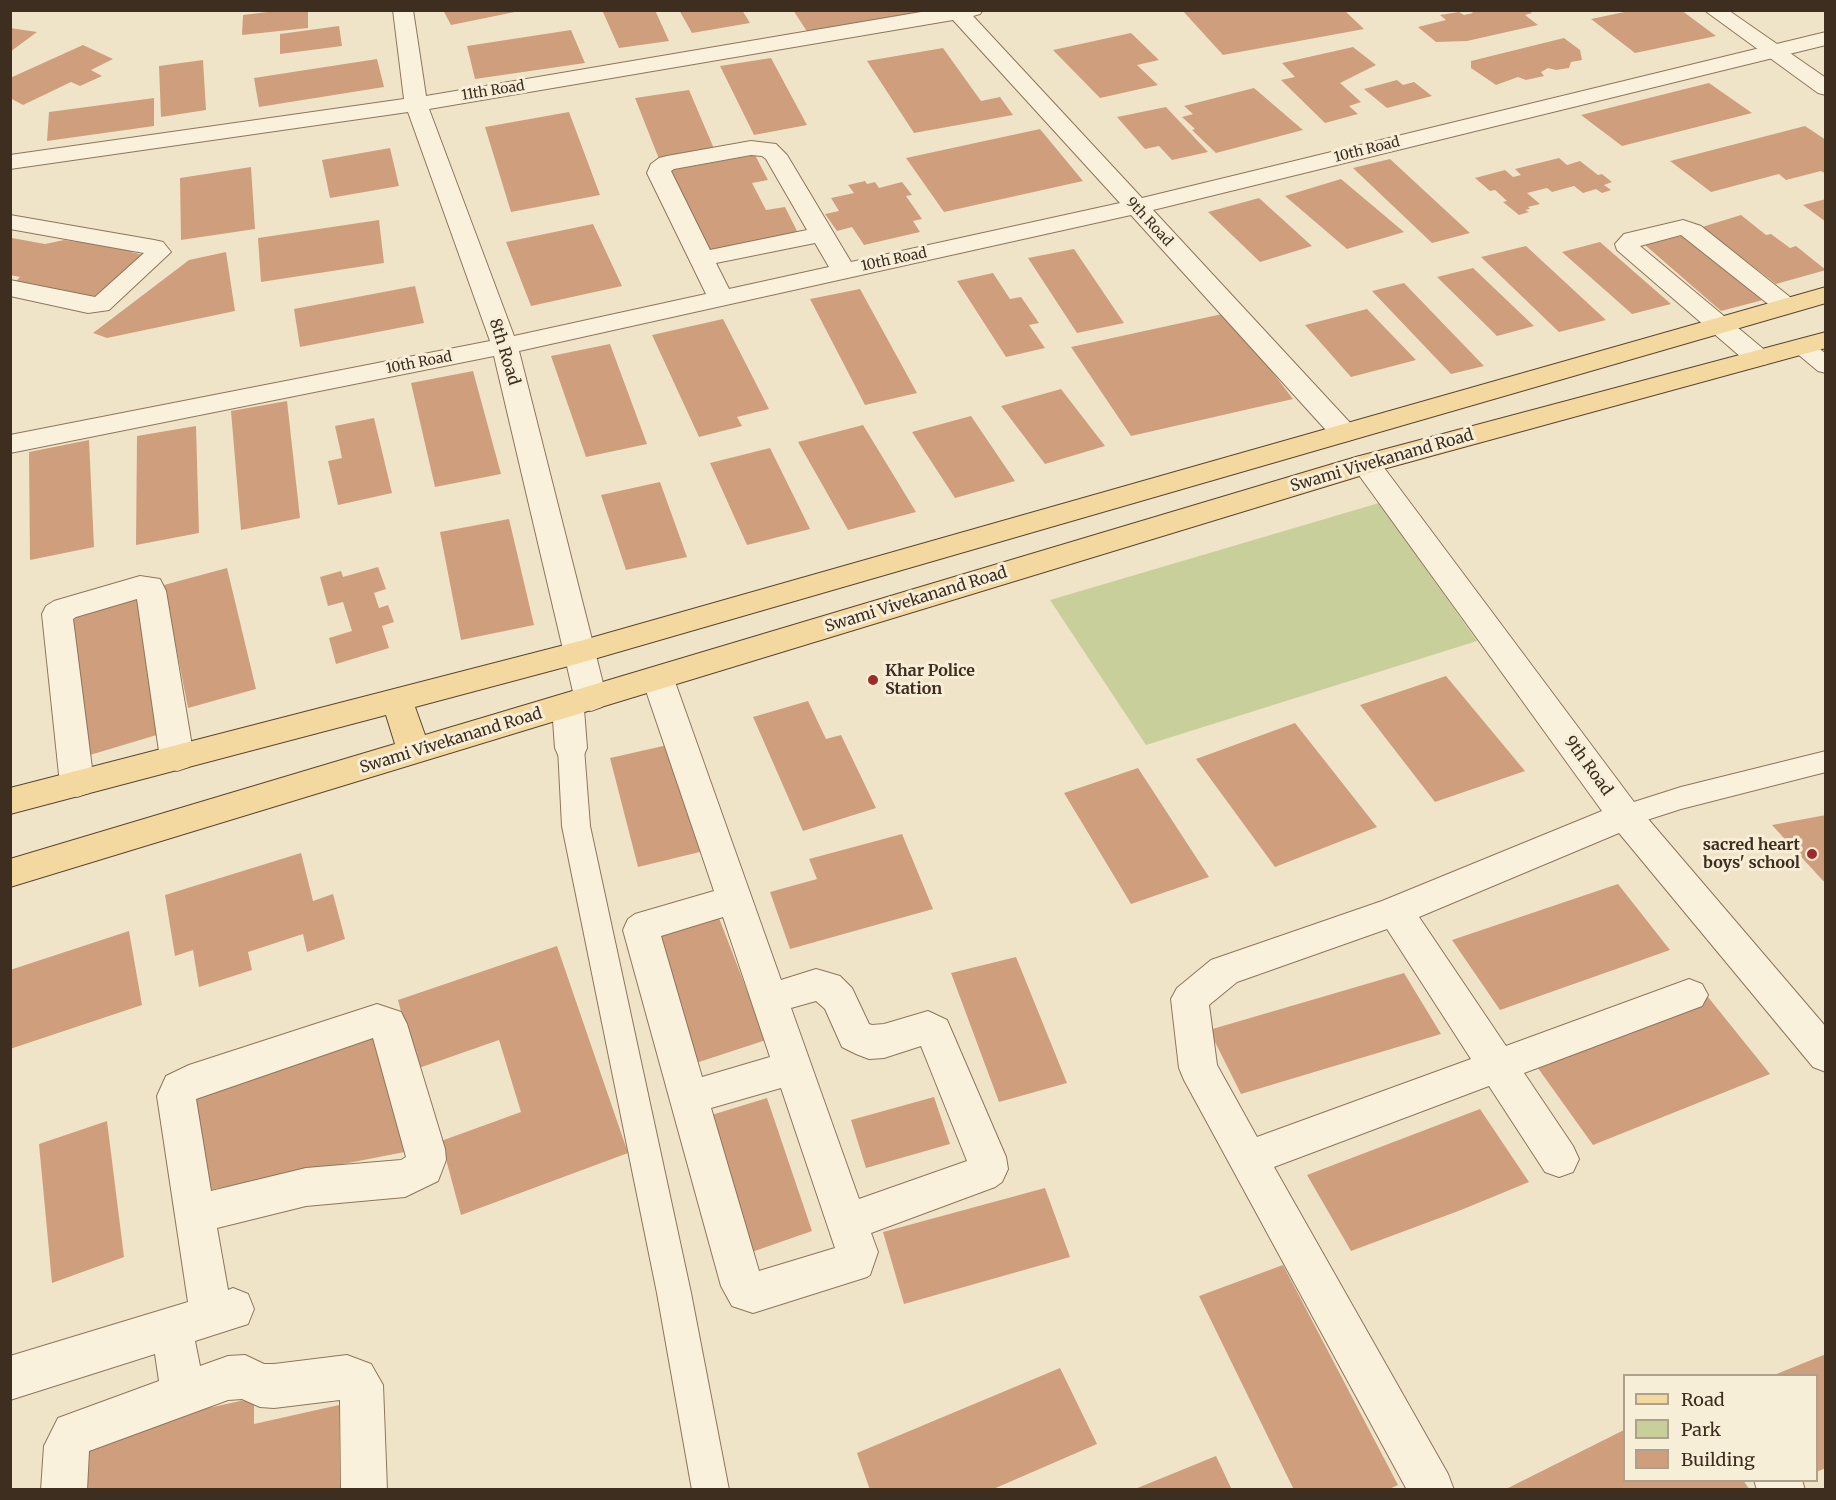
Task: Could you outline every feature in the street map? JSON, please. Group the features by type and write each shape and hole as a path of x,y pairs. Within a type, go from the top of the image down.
{"main road":[{"path":"10,801 580,652 1826,295"},
{"name":"Swami Vivekanand Road","path":"10,873 580,703 1366,464 1814,343"},
{"path":"397,700 414,753"}],"street":[{"name":"8th Road","path":"403,10 416,104 505,346 580,652 580,703 571,748"},
{"path":"1714,10 1826,88"},
{"name":"11th Road","path":"10,162 416,104 963,11"},
{"name":"9th Road","path":"963,11 1135,207 1344,433"},
{"name":"10th Road","path":"10,444 505,346 1135,207 1826,38"},
{"path":"721,298 659,173 659,169 667,164 751,148 768,149 775,155 844,272"},
{"path":"10,288 88,305 100,305 159,252 154,247 13,225"},
{"path":"1758,358 1629,250 1627,244 1633,239 1683,227 1692,231 1786,306"},
{"path":"702,259 822,234"},
{"name":"9th Road","path":"1366,464 1624,816 1826,1055"},
{"path":"77,784 57,614 65,609 140,587 149,587 151,591 177,758"},
{"path":"658,679 735,899 770,999 846,1223 857,1252 855,1261 852,1263 759,1292 747,1292 742,1286 641,930 735,899"},
{"path":"1432,1490 1198,1068 1190,999 1224,971 1395,911 1624,816"},
{"path":"1395,911 1559,1159"},
{"path":"770,999 816,985 827,987 839,999 855,1035 869,1042 884,1041 928,1027 934,1032 986,1157 988,1168 981,1174 846,1223"},
{"path":"1248,1159 1689,995"},
{"path":"10,1378 222,1313 195,1214 176,1096 180,1088 189,1082 377,1020 388,1023 425,1149 424,1168 405,1178 306,1187 195,1214"},
{"path":"688,1098 793,1067"},
{"path":"172,1329 183,1394"},
{"path":"64,1490 66,1446 74,1434 228,1378 245,1377 260,1385 274,1386 347,1377 356,1379 361,1385 364,1490"}],"lane":[{"path":"1814,343 1826,366"},
{"path":"571,748 576,826 674,1293 711,1490"},
{"path":"1624,816 1681,798 1826,761"}],"green space":[{"path":"1379,503 1477,641 1146,745 1050,600"}],"building":[{"path":"284,10 308,10 308,28 242,35 243,15"},
{"path":"443,10 515,10 515,12 451,25"},
{"path":"602,10 655,10 669,41 619,48"},
{"path":"679,10 742,10 750,23 692,33"},
{"path":"793,10 915,10 920,16 810,36"},
{"path":"1182,10 1344,10 1364,29 1223,55"},
{"path":"1470,10 1528,10 1532,13 1525,15 1538,25 1467,41 1436,42 1418,27 1446,20 1440,15 1459,12 1464,15 1473,13"},
{"path":"1634,10 1681,10 1716,36 1635,53 1591,19"},
{"path":"339,26 342,46 280,54 280,34"},
{"path":"10,28 37,32 10,52"},
{"path":"571,30 585,63 475,79 467,46"},
{"path":"1131,33 1159,60 1137,65 1158,85 1100,98 1053,50"},
{"path":"1564,38 1580,50 1582,60 1571,62 1569,68 1556,70 1548,68 1541,72 1544,76 1526,80 1518,77 1496,85 1471,68 1471,61"},
{"path":"83,45 113,59 91,70 102,76 80,86 71,82 23,105 10,98 10,78"},
{"path":"1353,47 1376,65 1340,83 1361,102 1349,106 1358,114 1325,123 1281,80 1295,77 1282,63"},
{"path":"943,48 981,101 1000,97 1013,115 914,133 867,61"},
{"path":"771,58 807,125 754,135 720,66"},
{"path":"377,59 384,87 259,107 254,78"},
{"path":"203,60 206,110 161,117 159,66"},
{"path":"1397,80 1403,85 1414,82 1432,96 1387,108 1364,89"},
{"path":"1709,83 1752,113 1622,146 1581,115"},
{"path":"1254,88 1303,130 1216,153 1182,117 1193,114 1184,106"},
{"path":"689,90 715,151 659,159 635,98"},
{"path":"154,98 154,126 47,141 49,112"},
{"path":"1166,107 1208,152 1172,160 1159,146 1145,149 1117,117"},
{"path":"569,112 600,195 511,212 485,127"},
{"path":"1805,126 1826,140 1826,174 1821,171 1786,180 1779,174 1711,192 1670,161"},
{"path":"1040,129 1083,181 944,212 906,158"},
{"path":"390,148 399,186 330,198 322,160"},
{"path":"755,155 768,180 752,183 766,210 785,207 798,233 708,250 671,170"},
{"path":"1559,158 1567,165 1580,161 1598,175 1602,174 1612,182 1604,185 1611,190 1602,193 1596,189 1583,193 1574,186 1552,192 1547,188 1527,193 1540,204 1528,207 1530,209 1525,210 1529,212 1519,215 1503,202 1507,201 1495,190 1490,191 1475,178 1505,170 1513,177 1521,175 1515,169"},
{"path":"1390,159 1470,233 1432,243 1353,168"},
{"path":"251,167 255,229 181,240 180,178"},
{"path":"1341,179 1404,232 1347,249 1285,196"},
{"path":"865,181 867,184 875,182 879,188 902,182 912,195 906,196 922,219 913,221 920,232 864,245 852,227 837,231 825,214 839,211 831,198 854,193 848,185"},
{"path":"1259,198 1312,246 1260,262 1208,212"},
{"path":"1826,199 1826,222 1803,205"},
{"path":"1741,215 1766,235 1771,234 1790,248 1796,246 1826,270 1776,284 1702,227"},
{"path":"379,220 384,263 261,282 258,238"},
{"path":"593,224 622,286 531,306 506,242"},
{"path":"1685,235 1763,300 1721,311 1645,245"},
{"path":"12,238 45,244 64,240 78,242 93,239 137,247 131,252 144,255 95,301 13,284 20,277 10,275"},
{"path":"1600,242 1671,304 1632,314 1562,252"},
{"path":"1526,246 1606,320 1559,332 1481,257"},
{"path":"1074,249 1124,323 1077,333 1028,258"},
{"path":"226,252 235,311 107,338 93,333 189,260"},
{"path":"1473,268 1534,326 1497,336 1437,277"},
{"path":"993,273 1010,299 1021,297 1039,323 1029,325 1045,348 1006,357 957,281"},
{"path":"1404,283 1484,366 1451,374 1372,291"},
{"path":"415,286 424,323 300,347 294,309"},
{"path":"860,289 917,393 865,405 810,299"},
{"path":"1367,309 1416,360 1351,377 1305,325"},
{"path":"1227,313 1293,399 1131,436 1071,347"},
{"path":"723,319 769,409 737,417 742,426 699,437 652,335"},
{"path":"610,344 647,444 586,457 551,356"},
{"path":"473,371 501,474 435,487 411,383"},
{"path":"1061,389 1105,446 1045,464 1001,406"},
{"path":"287,401 300,518 241,530 231,411"},
{"path":"971,416 1015,481 955,498 912,432"},
{"path":"374,418 392,493 338,505 328,461 342,458 335,426"},
{"path":"863,425 916,512 848,530 798,442"},
{"path":"196,426 199,533 136,545 137,436"},
{"path":"89,440 94,547 30,560 29,452"},
{"path":"770,448 810,529 747,545 710,463"},
{"path":"660,482 687,557 626,570 601,495"},
{"path":"509,519 534,625 461,640 440,532"},
{"path":"378,567 386,589 374,593 379,608 388,605 394,622 382,626 389,648 336,664 329,638 352,631 343,602 328,606 320,577 341,571 343,577"},
{"path":"227,568 256,689 188,708 164,585"},
{"path":"138,594 160,734 80,758 66,614"},
{"path":"1446,676 1525,771 1435,802 1360,705"},
{"path":"808,701 826,739 841,735 876,808 803,831 753,717"},
{"path":"1295,723 1377,827 1275,867 1196,759"},
{"path":"672,744 704,851 638,867 610,758"},
{"path":"1138,768 1209,877 1131,904 1064,793"},
{"name":"sacred heart boys' school","path":"1826,815 1826,884 1772,825"},
{"path":"902,834 933,909 790,949 770,892 817,879 809,859"},
{"path":"301,853 313,901 333,894 345,939 307,952 303,934 248,952 252,970 199,987 193,950 175,956 165,895"},
{"path":"1618,884 1670,950 1500,1010 1452,940"},
{"path":"719,918 766,1040 696,1063 653,939"},
{"path":"129,931 142,1005 10,1049 10,970"},
{"path":"557,946 628,1153 461,1215 441,1141 521,1112 499,1040 416,1069 398,1000"},
{"path":"1016,957 1067,1083 999,1102 951,973"},
{"path":"1404,973 1441,1034 1241,1094 1209,1030"},
{"path":"1708,997 1770,1074 1593,1145 1535,1064"},
{"path":"378,1030 410,1151 204,1191 182,1097"},
{"path":"934,1097 950,1144 866,1168 851,1120"},
{"path":"767,1098 812,1231 749,1253 705,1117"},
{"path":"1480,1109 1529,1182 1351,1251 1307,1175"},
{"path":"107,1121 124,1257 52,1283 39,1144"},
{"path":"1045,1188 1070,1257 904,1304 883,1232"},
{"path":"1283,1265 1398,1485 1387,1490 1294,1490 1199,1296"},
{"path":"1826,1354 1826,1468 1818,1471 1818,1374 1776,1374"},
{"path":"1060,1368 1097,1444 991,1490 870,1490 857,1453"},
{"path":"254,1398 254,1424 339,1405 340,1490 79,1490 84,1435"},
{"path":"1623,1430 1623,1482 1744,1482 1750,1490 1504,1490"},
{"path":"1216,1456 1232,1490 1135,1490 1135,1489"}],"place":[{"name":"Khar Police Station","path":"873,680"},
{"name":"sacred heart boys' school","path":"1812,854"}]}
